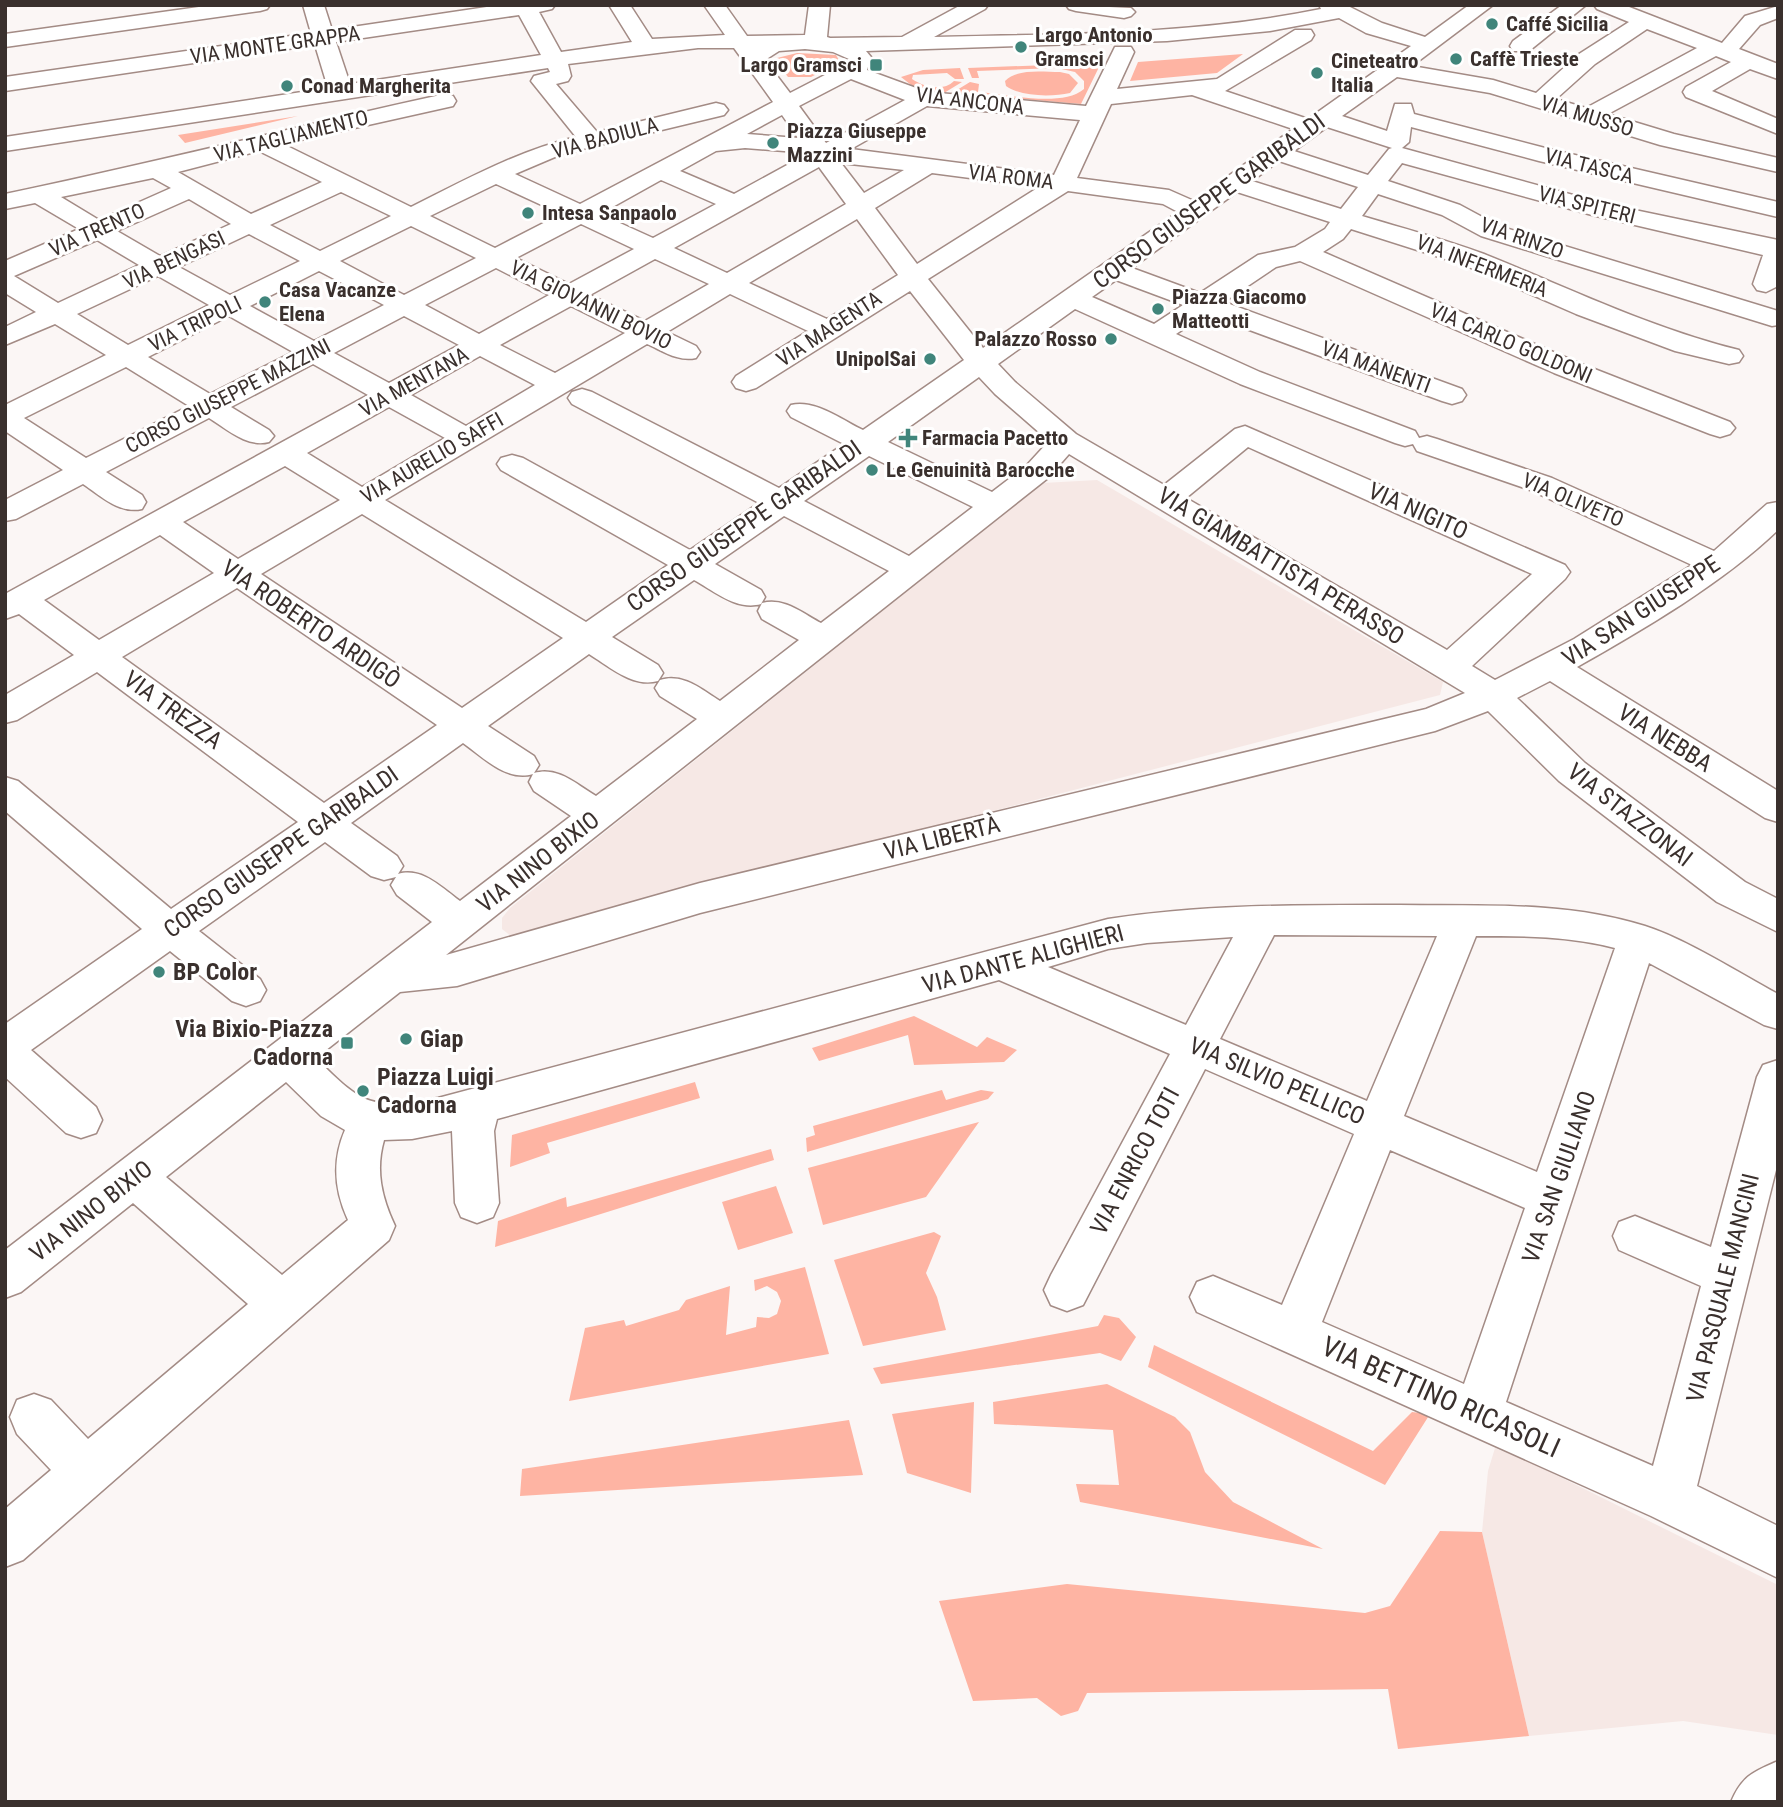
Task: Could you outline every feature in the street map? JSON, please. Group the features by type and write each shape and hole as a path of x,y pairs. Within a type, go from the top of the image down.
{"street":[{"path":"5,41 121,15 220,11 260,5"},
{"path":"313,5 341,92"},
{"path":"620,5 646,46"},
{"name":"VIA GIAMBATTISTA PERASSO","path":"714,5 911,276 957,336 1005,387 1066,440 1450,667 1494,696"},
{"path":"813,5 820,6 822,40 855,52 860,57 861,66"},
{"path":"1076,5 1121,32 1203,47 1303,35 1344,14 1429,45"},
{"path":"861,66 1121,32 1193,35 1242,17 1344,14 1383,5"},
{"name":"CORSO GIUSEPPE GARIBALDI","path":"5,1049 324,821 1194,213 1274,152 1402,71 1429,45 1483,5"},
{"path":"1472,83 1576,5"},
{"path":"531,6 561,71 560,76 542,81 591,140"},
{"name":"VIA MONTE GRAPPA","path":"5,84 323,38 423,14 531,6"},
{"path":"933,6 974,7"},
{"path":"861,66 974,7"},
{"path":"1616,7 1645,21 1778,72"},
{"path":"1590,115 1720,50 1749,20 1766,10 1772,34"},
{"path":"220,11 241,108"},
{"path":"423,14 451,76"},
{"path":"121,15 136,104 159,141 163,169 188,190 910,569"},
{"path":"1540,101 1587,59 1645,21"},
{"path":"1062,184 1097,106 1121,32"},
{"name":"VIA TAGLIAMENTO","path":"5,144 136,104 241,108 646,46 822,40 900,45 1121,32"},
{"name":"VIA ANCONA","path":"861,66 923,99 1097,106 1223,85 1303,35"},
{"path":"792,43 761,50 759,67 774,81 792,86 822,86"},
{"path":"1748,61 1694,92 1778,127"},
{"name":"CORSO GIUSEPPE MAZZINI","path":"5,512 861,66"},
{"path":"1168,341 1267,261 1303,253 1334,234 1397,148 1402,118 1402,71"},
{"name":"VIA MUSSO","path":"1402,71 1472,83 1590,115 1668,141 1778,165"},
{"name":"VIA TAGLIAMENTO","path":"5,202 163,169 260,142 542,81"},
{"name":"VIA SPITERI","path":"1196,89 1601,210 1777,249"},
{"name":"VIA MENTANA","path":"13,604 654,249 820,151 923,99"},
{"name":"VIA BADIULA","path":"497,175 554,149 716,110"},
{"name":"VIA TASCA","path":"1402,118 1449,128 1591,167 1778,210"},
{"name":"VIA ROMA","path":"701,149 745,141 1169,197 1194,213"},
{"name":"VIA GIOVANNI BOVIO","path":"260,142 686,352"},
{"name":"VIA RINZO","path":"1274,152 1451,210 1490,231 1772,318"},
{"name":"VIA AURELIO SAFFI","path":"5,711 466,438 569,392 646,333 926,167"},
{"path":"660,171 735,203"},
{"path":"497,175 828,330"},
{"name":"VIA TRIPOLI","path":"5,417 497,175"},
{"name":"VIA BENGASI","path":"5,337 342,182"},
{"name":"VIA INFERMERIA","path":"1233,183 1473,259 1597,312 1685,345 1729,356"},
{"name":"VIA MAGENTA","path":"746,382 911,276 1062,184"},
{"name":"VIA TRENTO","path":"5,271 188,190"},
{"path":"41,196 159,266 466,438"},
{"path":"1766,284 1777,249"},
{"name":"VIA CARLO GOLDONI","path":"1303,253 1564,367 1720,428"},
{"name":"VIA MANENTI","path":"1112,270 1452,395"},
{"path":"5,282 259,436"},
{"name":"VIA OLIVETO","path":"1072,298 1250,378 1416,441 1541,484 1716,564"},
{"path":"801,411 993,505"},
{"path":"5,417 131,502"},
{"name":"VIA NIGITO","path":"1167,498 1245,435 1554,572 1450,667"},
{"name":"VIA NINO BIXIO","path":"5,1278 1037,472 1066,440"},
{"path":"285,453 722,718"},
{"path":"512,464 822,639"},
{"name":"VIA SAN GIUSEPPE","path":"1494,696 1553,667 1628,623 1716,564 1767,541 1778,511"},
{"name":"VIA ROBERTO ARDIGÒ","path":"161,522 597,815"},
{"name":"VIA TREZZA","path":"13,604 97,655 461,922"},
{"name":"VIA NEBBA","path":"1553,667 1778,809"},
{"name":"VIA STAZZONAI","path":"1494,696 1572,772 1731,892 1778,917"},
{"name":"VIA LIBERTÀ","path":"391,977 457,970 699,898 1435,719 1494,696"},
{"path":"5,790 170,930 246,990"},
{"path":"1294,1333 1463,919"},
{"name":"VIA DANTE ALIGHIERI","path":"288,1058 346,1109 371,1121 401,1123 478,1105 1108,933 1262,920 1463,919 1539,921 1596,928 1637,940 1778,1013"},
{"name":"VIA ENRICO TOTI","path":"1067,1290 1262,920"},
{"name":"VIA SAN GIULIANO","path":"1478,1413 1637,940"},
{"name":"VIA SILVIO PELLICO","path":"1001,964 1552,1199"},
{"path":"5,1049 81,1120"},
{"name":"VIA PASQUALE MANCINI","path":"1669,1498 1778,1077"},
{"path":"477,1203 473,1131 478,1105"},
{"path":"5,1542 373,1226 364,1208 356,1169 360,1142 371,1121"},
{"path":"135,1177 282,1304"},
{"path":"1634,1236 1726,1275"},
{"name":"VIA BETTINO RICASOLI","path":"1213,1297 1669,1498 1778,1553"},
{"path":"34,1417 86,1472"},
{"path":"1759,1802 1778,1789"}],"shaded area":[{"path":"797,53 836,55 840,62 811,77 788,77 776,62 777,58"},
{"path":"1243,54 1217,73 1130,81 1138,62"},
{"path":"1101,63 1081,104 952,93 970,82 979,84 978,92 1062,98 1084,89 1084,81 1075,72 1057,68 977,71 979,78 972,78 968,68"},
{"path":"960,68 964,79 955,79 947,73 913,75 912,79 933,87 954,81 962,82 944,93 915,88 901,77 923,70"},
{"path":"1017,74 1069,74 1078,83 1070,93 1037,95 1012,90 1006,86 1005,81"},
{"path":"298,116 185,143 178,135"},
{"path":"1097,480 1443,682 1440,695 511,936 502,929 502,918 510,908 1043,483"},
{"path":"914,1016 977,1047 987,1037 1017,1050 1004,1062 914,1065 908,1035 819,1061 812,1048"},
{"path":"695,1082 700,1098 547,1143 550,1153 510,1167 512,1135"},
{"path":"942,1090 946,1100 981,1090 994,1092 988,1099 807,1152 806,1138 815,1135 813,1126"},
{"path":"979,1122 926,1197 823,1225 808,1168"},
{"path":"771,1149 774,1160 495,1247 498,1221 566,1197 567,1207"},
{"path":"776,1186 793,1233 738,1250 722,1202"},
{"path":"934,1232 941,1236 926,1273 937,1297 946,1330 863,1346 834,1260"},
{"path":"805,1267 829,1354 569,1401 585,1328 624,1320 626,1326 679,1310 686,1300 730,1286 726,1335 756,1327 757,1317 769,1318 777,1314 781,1301 777,1292 767,1286 755,1291 754,1280"},
{"path":"1104,1315 1119,1318 1136,1337 1121,1361 1100,1353 881,1384 873,1368 1098,1326"},
{"path":"1154,1345 1373,1451 1412,1412 1430,1414 1385,1485 1148,1367"},
{"path":"1107,1384 1175,1417 1190,1432 1205,1472 1233,1502 1323,1549 1080,1502 1076,1484 1119,1485 1113,1430 994,1424 993,1402"},
{"path":"974,1402 971,1493 907,1473 892,1414"},
{"path":"849,1420 863,1475 520,1496 522,1469"},
{"path":"1495,1448 1536,1465 1778,1585 1778,1735 1683,1721 1529,1736 1482,1532 1488,1471"},
{"path":"1440,1531 1482,1532 1529,1736 1398,1749 1388,1689 1087,1693 1078,1711 1061,1716 1037,1698 973,1701 939,1601 1067,1584 1365,1613 1390,1606"}],"place":[{"name":"Caffé Sicilia","path":"1492,24"},
{"name":"Largo Antonio Gramsci","path":"1021,47"},
{"name":"Caffè Trieste","path":"1456,59"},
{"name":"Largo Gramsci","path":"876,65"},
{"name":"Cineteatro Italia","path":"1317,73"},
{"name":"Conad Margherita","path":"287,86"},
{"name":"Piazza Giuseppe Mazzini","path":"773,143"},
{"name":"Intesa Sanpaolo","path":"528,213"},
{"name":"Casa Vacanze Elena","path":"265,302"},
{"name":"Piazza Giacomo Matteotti","path":"1158,309"},
{"name":"Palazzo Rosso","path":"1111,339"},
{"name":"UnipolSai","path":"930,359"},
{"name":"Farmacia Pacetto","path":"908,438"},
{"name":"Le Genuinità Barocche","path":"872,470"},
{"name":"BP Color","path":"159,972"},
{"name":"Giap","path":"406,1039"},
{"name":"Via Bixio-Piazza Cadorna","path":"347,1043"},
{"name":"Piazza Luigi Cadorna","path":"363,1091"}]}
